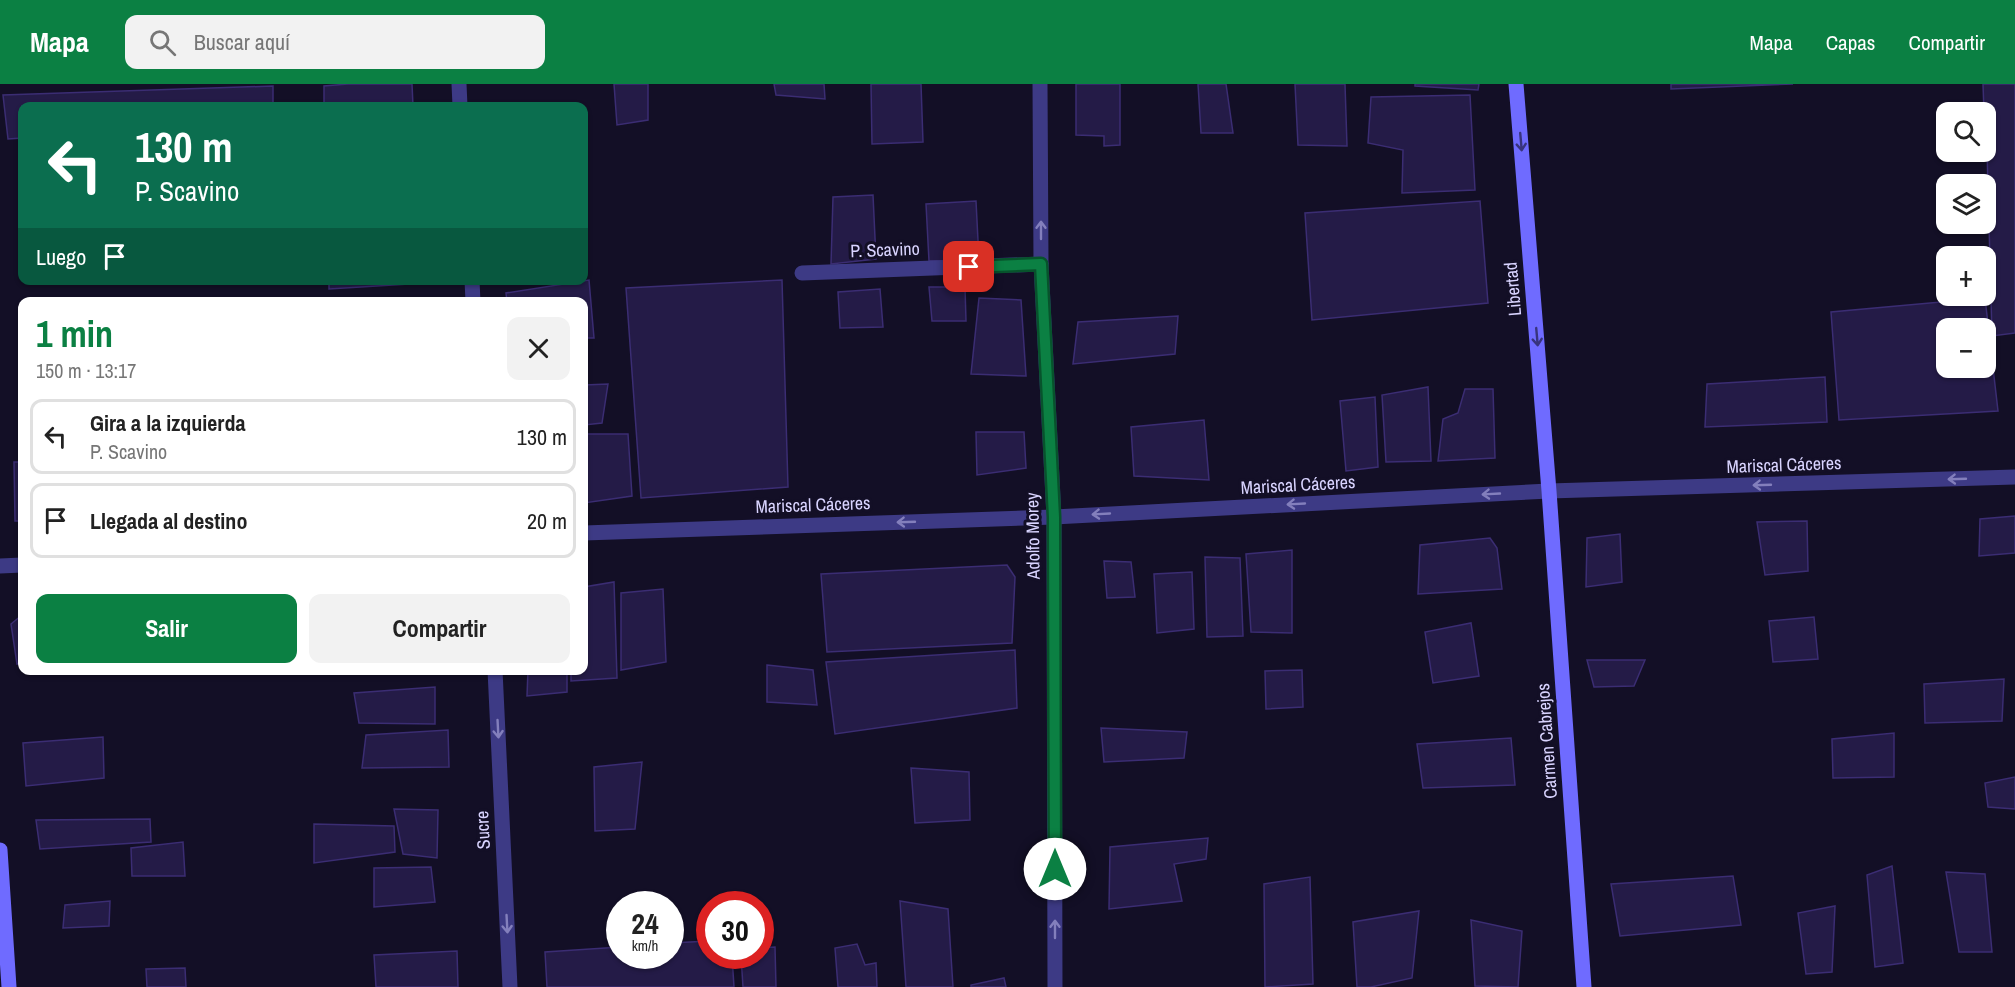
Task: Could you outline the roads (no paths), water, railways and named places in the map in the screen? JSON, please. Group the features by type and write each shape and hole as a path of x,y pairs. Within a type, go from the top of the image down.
{"street":[{"path":"459,84 460,102"},
{"name":"Adolfo Morey","path":"1040,84 1041,264 1054,517 1055,987"},
{"name":"Libertad","path":"1516,84 1549,491"},
{"name":"P. Scavino","path":"802,273 1041,264"},
{"name":"Mariscal Cáceres","path":"588,533 1054,517 1549,491 2015,477"},
{"name":"Carmen Cabrejos","path":"1549,491 1584,987"},
{"path":"0,566 18,565"},
{"name":"Sucre","path":"495,675 510,987"},
{"path":"0,850 9,987"}]}
